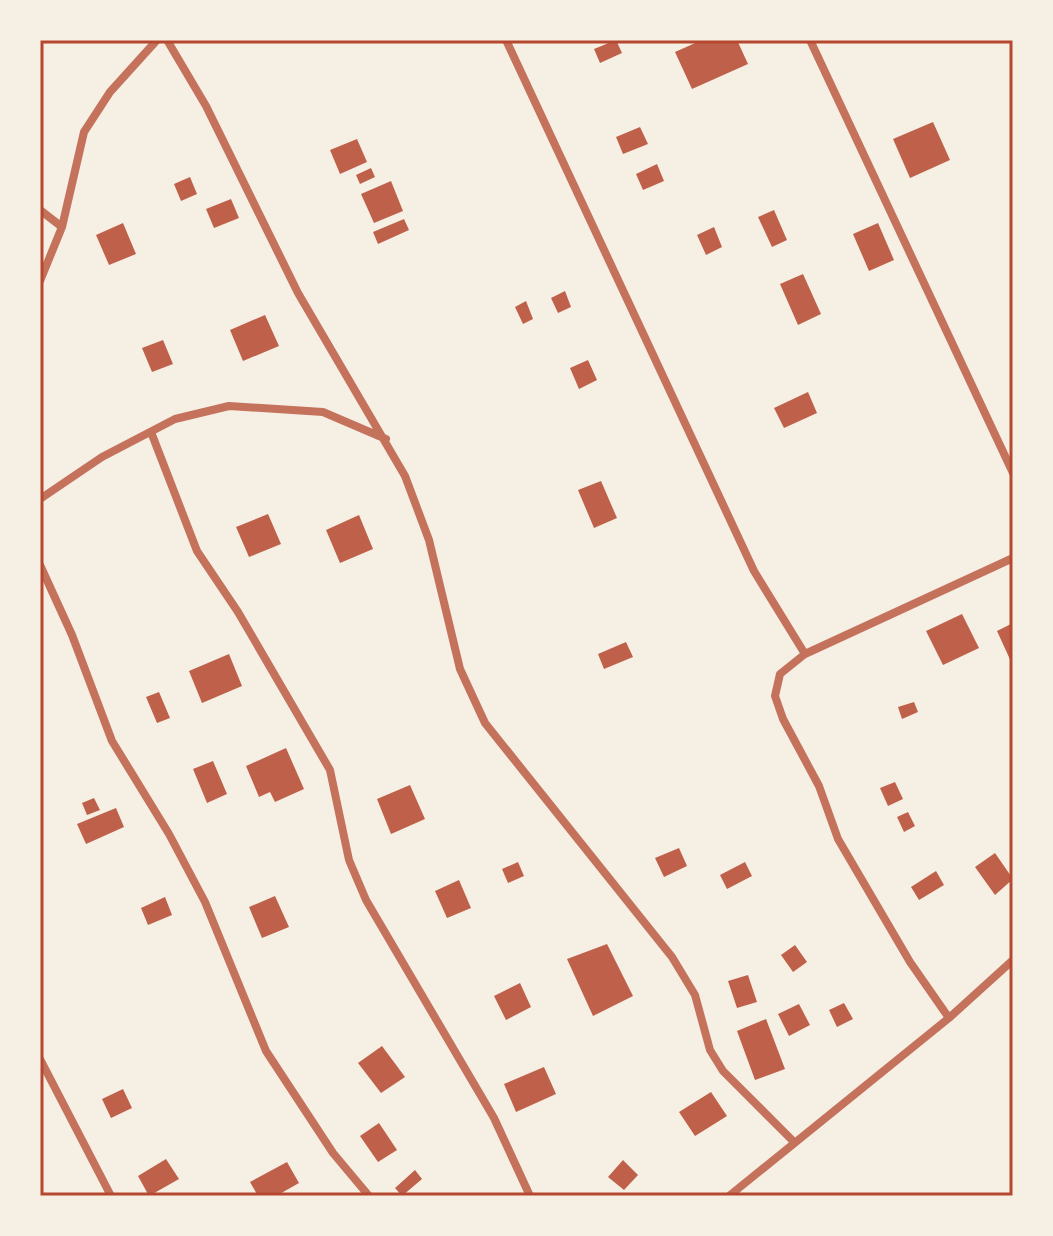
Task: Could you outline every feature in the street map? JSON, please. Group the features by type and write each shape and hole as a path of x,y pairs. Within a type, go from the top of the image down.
{"street":[{"path":"40,281 62,227 84,132 110,92 157,40"},
{"path":"167,40 206,106 298,293 405,476 429,540 460,669 485,723 672,957 695,995 710,1050 723,1071 794,1142"},
{"path":"506,40 754,571 805,654"},
{"path":"810,40 1013,473"},
{"path":"40,210 62,227"},
{"path":"40,499 102,457 175,419 229,406 323,412 386,439"},
{"path":"151,432 197,551 238,612 330,770 349,860 366,900 494,1118 530,1196"},
{"path":"949,1018 910,962 838,839 819,786 783,719 775,696 780,674 805,654 1013,558"},
{"path":"40,565 72,635 112,741 169,834 205,902 266,1051 333,1153 369,1196"},
{"path":"729,1196 949,1018 1013,960"},
{"path":"40,1059 111,1196"}],"building":[{"path":"616,40 622,53 600,63 594,49"},
{"path":"702,40 737,40 748,64 692,89 675,52"},
{"path":"933,122 950,160 910,178 893,139"},
{"path":"640,127 648,144 623,154 616,137"},
{"path":"357,139 367,162 340,174 330,150"},
{"path":"657,164 664,181 643,190 636,174"},
{"path":"371,168 375,177 360,184 356,175"},
{"path":"190,177 197,194 181,201 174,184"},
{"path":"391,181 403,211 374,223 361,194"},
{"path":"231,199 239,218 214,228 206,209"},
{"path":"774,210 787,240 772,247 758,217"},
{"path":"404,219 409,230 378,244 373,232"},
{"path":"123,223 136,254 109,265 96,235"},
{"path":"878,223 894,260 869,271 853,234"},
{"path":"714,227 722,247 706,255 697,235"},
{"path":"803,274 821,314 798,325 780,284"},
{"path":"565,291 571,307 558,313 551,298"},
{"path":"526,301 533,319 523,324 515,307"},
{"path":"265,315 279,346 243,361 230,330"},
{"path":"163,340 173,364 152,372 142,348"},
{"path":"588,360 597,380 579,389 570,368"},
{"path":"808,392 817,413 784,428 774,408"},
{"path":"601,481 617,518 594,528 578,490"},
{"path":"268,514 281,544 249,557 236,527"},
{"path":"359,515 373,549 340,563 326,530"},
{"path":"962,614 979,648 943,665 926,631"},
{"path":"1013,623 1013,666 997,631"},
{"path":"626,642 633,657 604,669 598,654"},
{"path":"229,654 242,686 202,703 189,671"},
{"path":"159,692 170,718 157,723 146,697"},
{"path":"914,702 918,712 902,719 898,707"},
{"path":"286,748 304,789 275,802 270,792 259,797 246,766"},
{"path":"213,761 227,794 207,803 193,769"},
{"path":"895,782 903,799 888,806 880,788"},
{"path":"410,785 425,819 391,834 377,799"},
{"path":"94,798 100,810 87,815 82,803"},
{"path":"116,808 124,827 86,844 77,824"},
{"path":"908,812 915,826 904,832 897,817"},
{"path":"679,848 687,866 664,877 655,858"},
{"path":"995,853 1013,879 995,895 975,867"},
{"path":"518,862 524,876 508,883 502,869"},
{"path":"745,862 752,876 727,889 720,875"},
{"path":"936,871 944,885 919,900 911,887"},
{"path":"459,880 471,908 447,918 435,891"},
{"path":"275,896 289,927 262,938 249,907"},
{"path":"165,897 172,915 148,925 141,908"},
{"path":"607,944 633,996 593,1016 567,959"},
{"path":"795,945 807,962 793,972 781,955"},
{"path":"748,975 757,1002 737,1008 728,981"},
{"path":"520,983 531,1007 506,1020 494,996"},
{"path":"844,1003 853,1019 837,1027 829,1010"},
{"path":"799,1004 810,1025 789,1036 778,1014"},
{"path":"766,1019 785,1069 755,1080 737,1031"},
{"path":"382,1046 405,1077 381,1093 358,1063"},
{"path":"544,1067 556,1094 516,1112 504,1084"},
{"path":"123,1089 132,1108 111,1118 102,1099"},
{"path":"711,1092 727,1116 695,1136 679,1112"},
{"path":"379,1123 397,1150 378,1162 360,1136"},
{"path":"166,1159 179,1179 149,1196 138,1176"},
{"path":"623,1160 638,1175 624,1190 608,1177"},
{"path":"287,1162 299,1183 276,1196 258,1196 250,1182"},
{"path":"415,1170 422,1179 402,1196 395,1188"}]}
